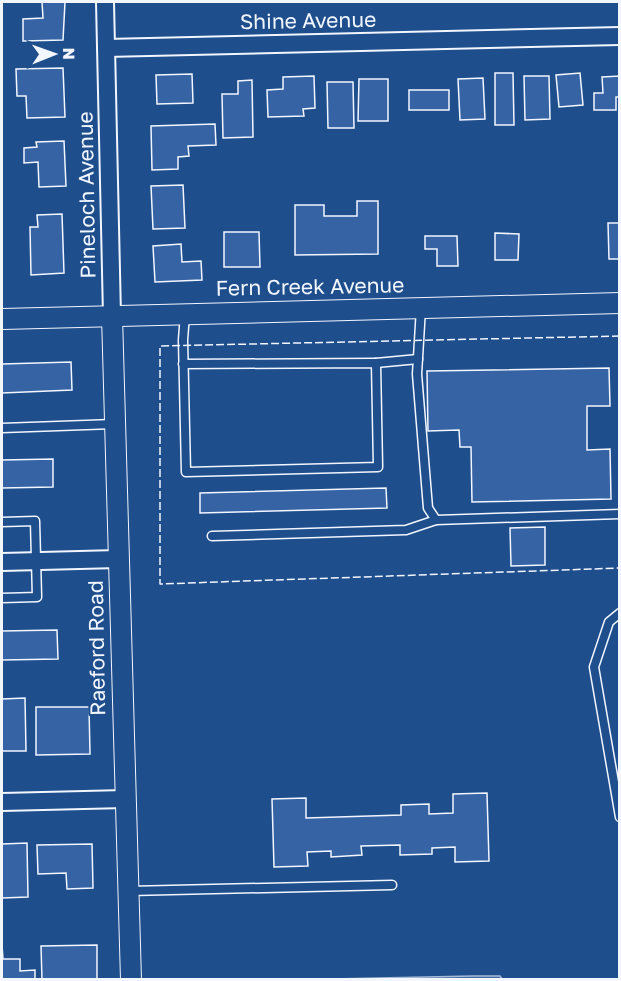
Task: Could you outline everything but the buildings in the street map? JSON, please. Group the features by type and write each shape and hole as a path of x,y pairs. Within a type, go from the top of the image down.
{"street":[{"name":"Pineloch Avenue","path":"105,2 112,316"},
{"name":"Shine Avenue","path":"106,48 620,36"},
{"name":"Fern Creek Avenue","path":"2,318 620,303"},
{"name":"Raeford Road","path":"112,316 130,980"},
{"path":"2,562 118,559"},
{"path":"2,802 125,799"}],"lane":[{"path":"421,308 417,374 428,508 436,520"},
{"path":"185,314 183,364 186,472 378,467 376,363"},
{"path":"183,364 376,363 418,359"},
{"path":"2,428 115,424"},
{"path":"212,536 406,530 436,520 620,514"},
{"path":"2,522 35,521 37,597 2,598"},
{"path":"620,613 609,622 594,667 620,817"},
{"path":"128,891 392,885"}],"water":[{"path":"500,976 502,979 331,979"}],"fence":[{"path":"620,336 160,346 160,584 620,568"}]}
